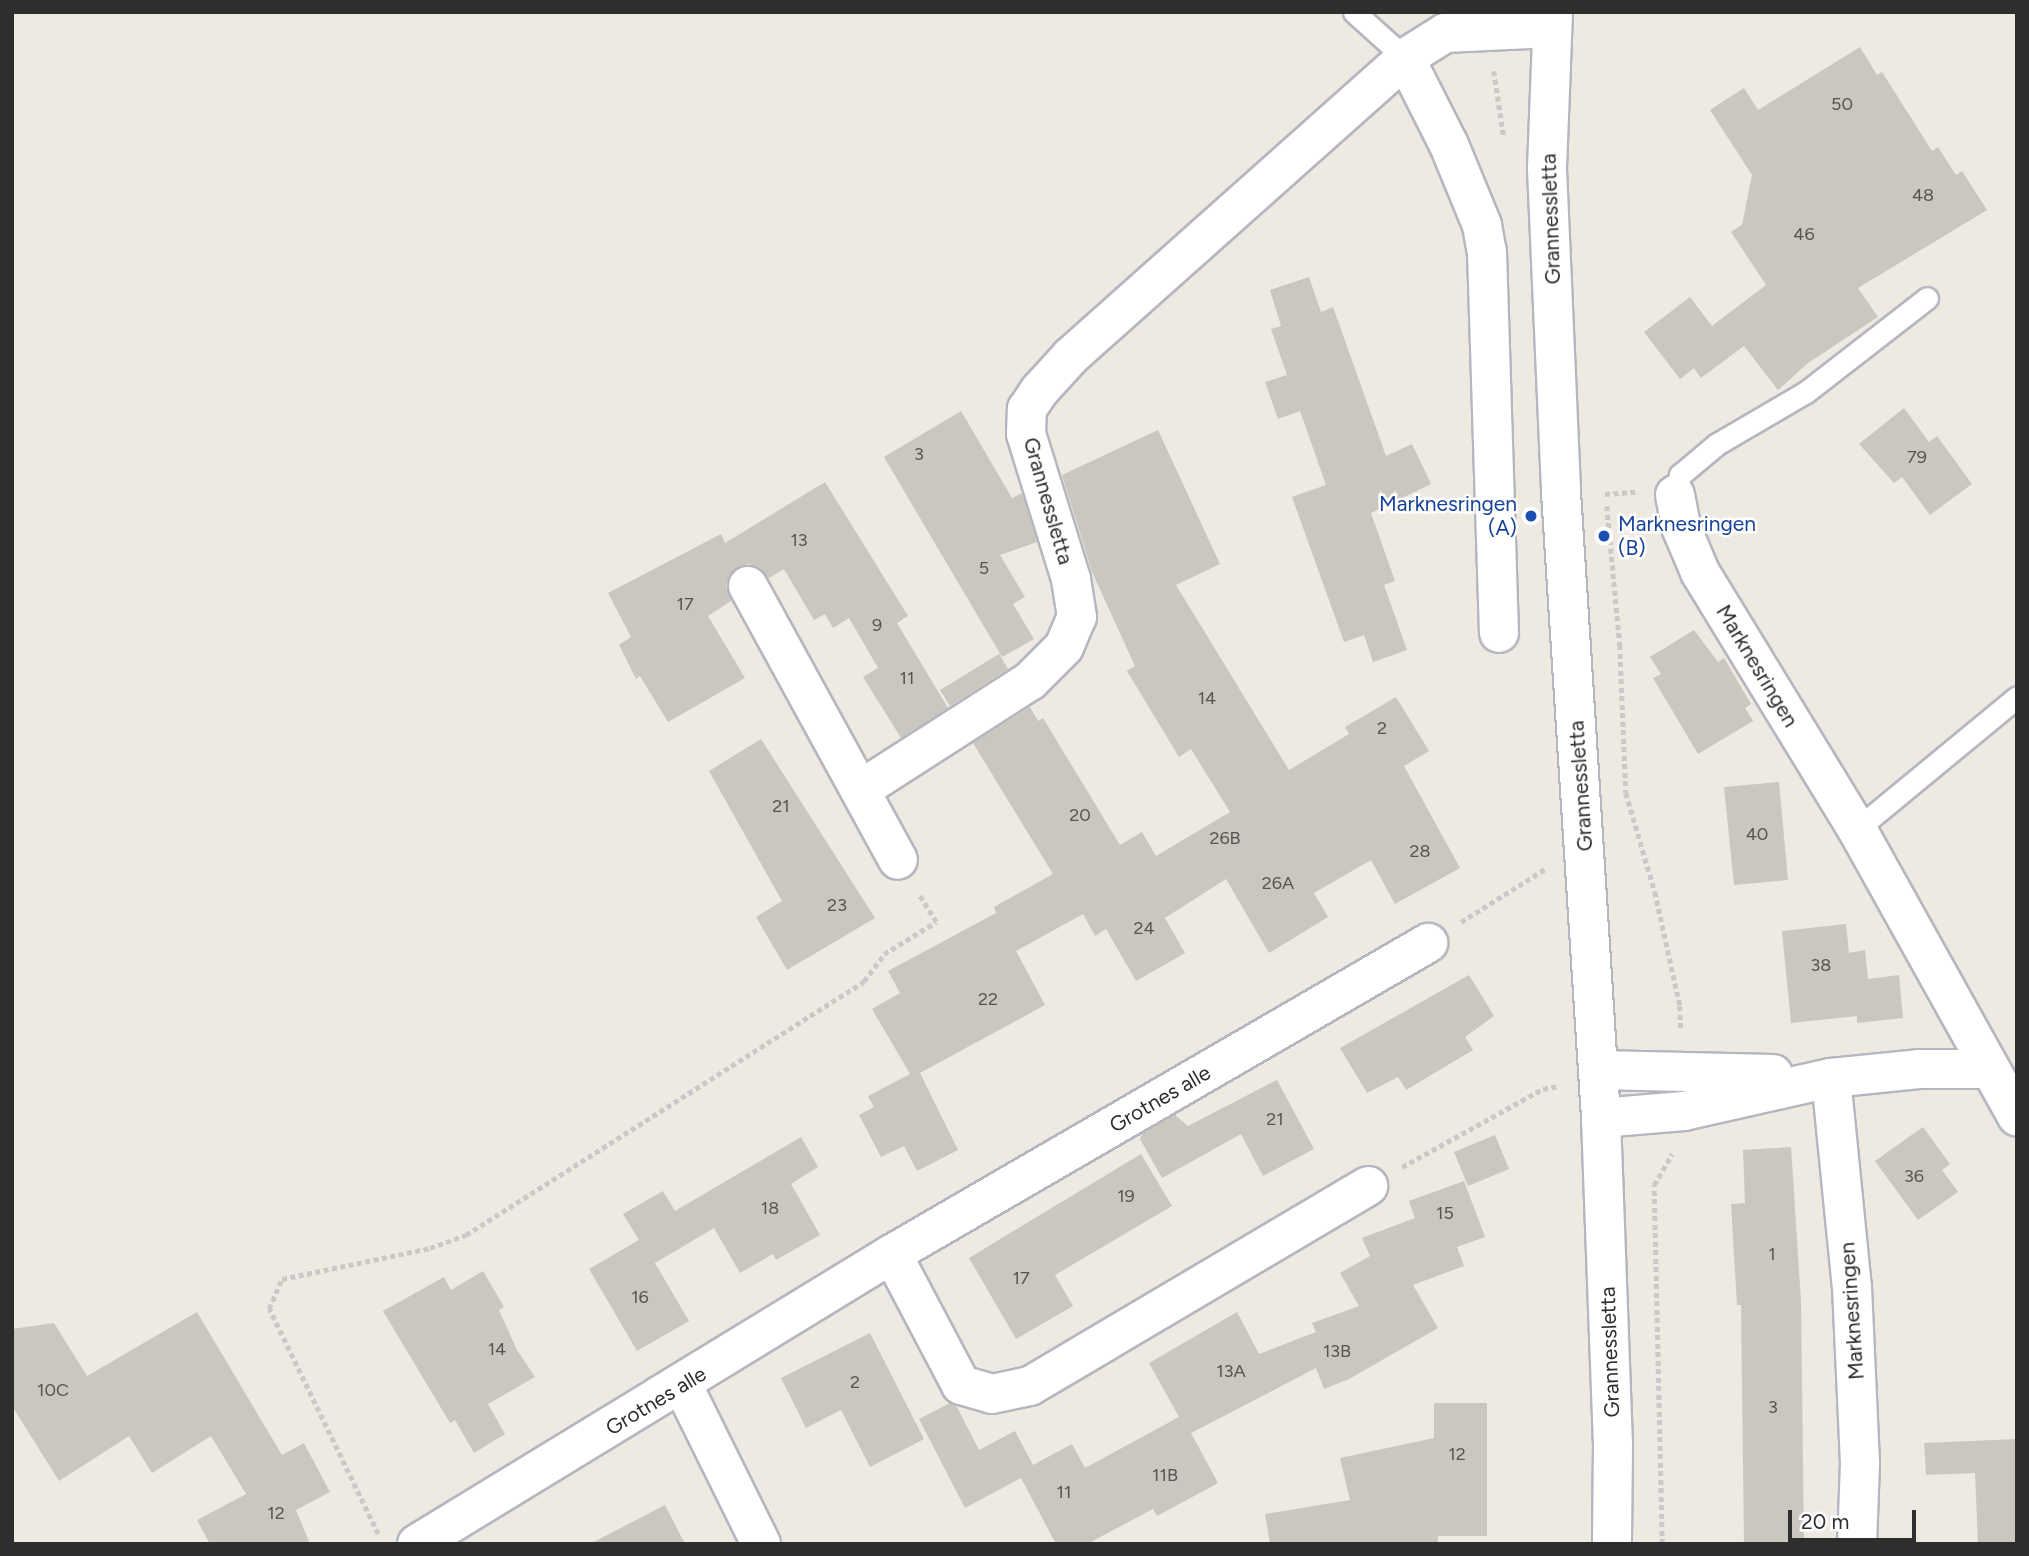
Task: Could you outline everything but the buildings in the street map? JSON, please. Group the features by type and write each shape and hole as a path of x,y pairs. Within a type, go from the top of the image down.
{"street":[{"name":"Grannessletta","path":"860,790 1030,681 1064,647 1077,617 1071,579 1026,434 1027,409 1040,390 1405,58 1445,33 1552,20 1548,169 1583,1077 1601,1118 1613,1445 1612,1544"},
{"path":"1405,58 1449,145 1482,225 1487,252 1499,633"},
{"name":"Marknesringen","path":"1675,495 1681,527 1700,572 1857,829 1988,1069 2017,1116"},
{"path":"748,586 898,860"},
{"name":"Grotnes alle","path":"417,1544 682,1386 892,1254 1428,943"},
{"path":"1601,1118 1684,1111 1831,1078 1919,1069 1988,1069"},
{"path":"1583,1077 1683,1072 1831,1078"},
{"name":"Marknesringen","path":"1831,1078 1852,1287 1860,1463 1857,1544"},
{"path":"892,1254 961,1385 992,1394 1030,1386 1368,1186"},
{"path":"682,1386 761,1544"}],"lane":[{"path":"1354,12 1405,58"},
{"path":"1675,495 1680,475 1717,444 1806,392 1927,298"},
{"path":"1857,829 2017,697"}],"path":[{"path":"1493,69 1505,146"},
{"path":"1604,480 1620,645 1626,793 1681,1006 1683,1072"},
{"path":"383,1544 269,1309 282,1279 430,1248 466,1235 864,981 884,954 936,922 898,860"},
{"path":"1428,943 1556,863"},
{"path":"1368,1186 1543,1089 1583,1077"},
{"path":"1662,1544 1654,1185 1681,1140 1684,1111"}],"place":[{"name":"Marknesringen (A)","path":"1531,516"},
{"name":"Marknesringen (B)","path":"1604,536"}]}
